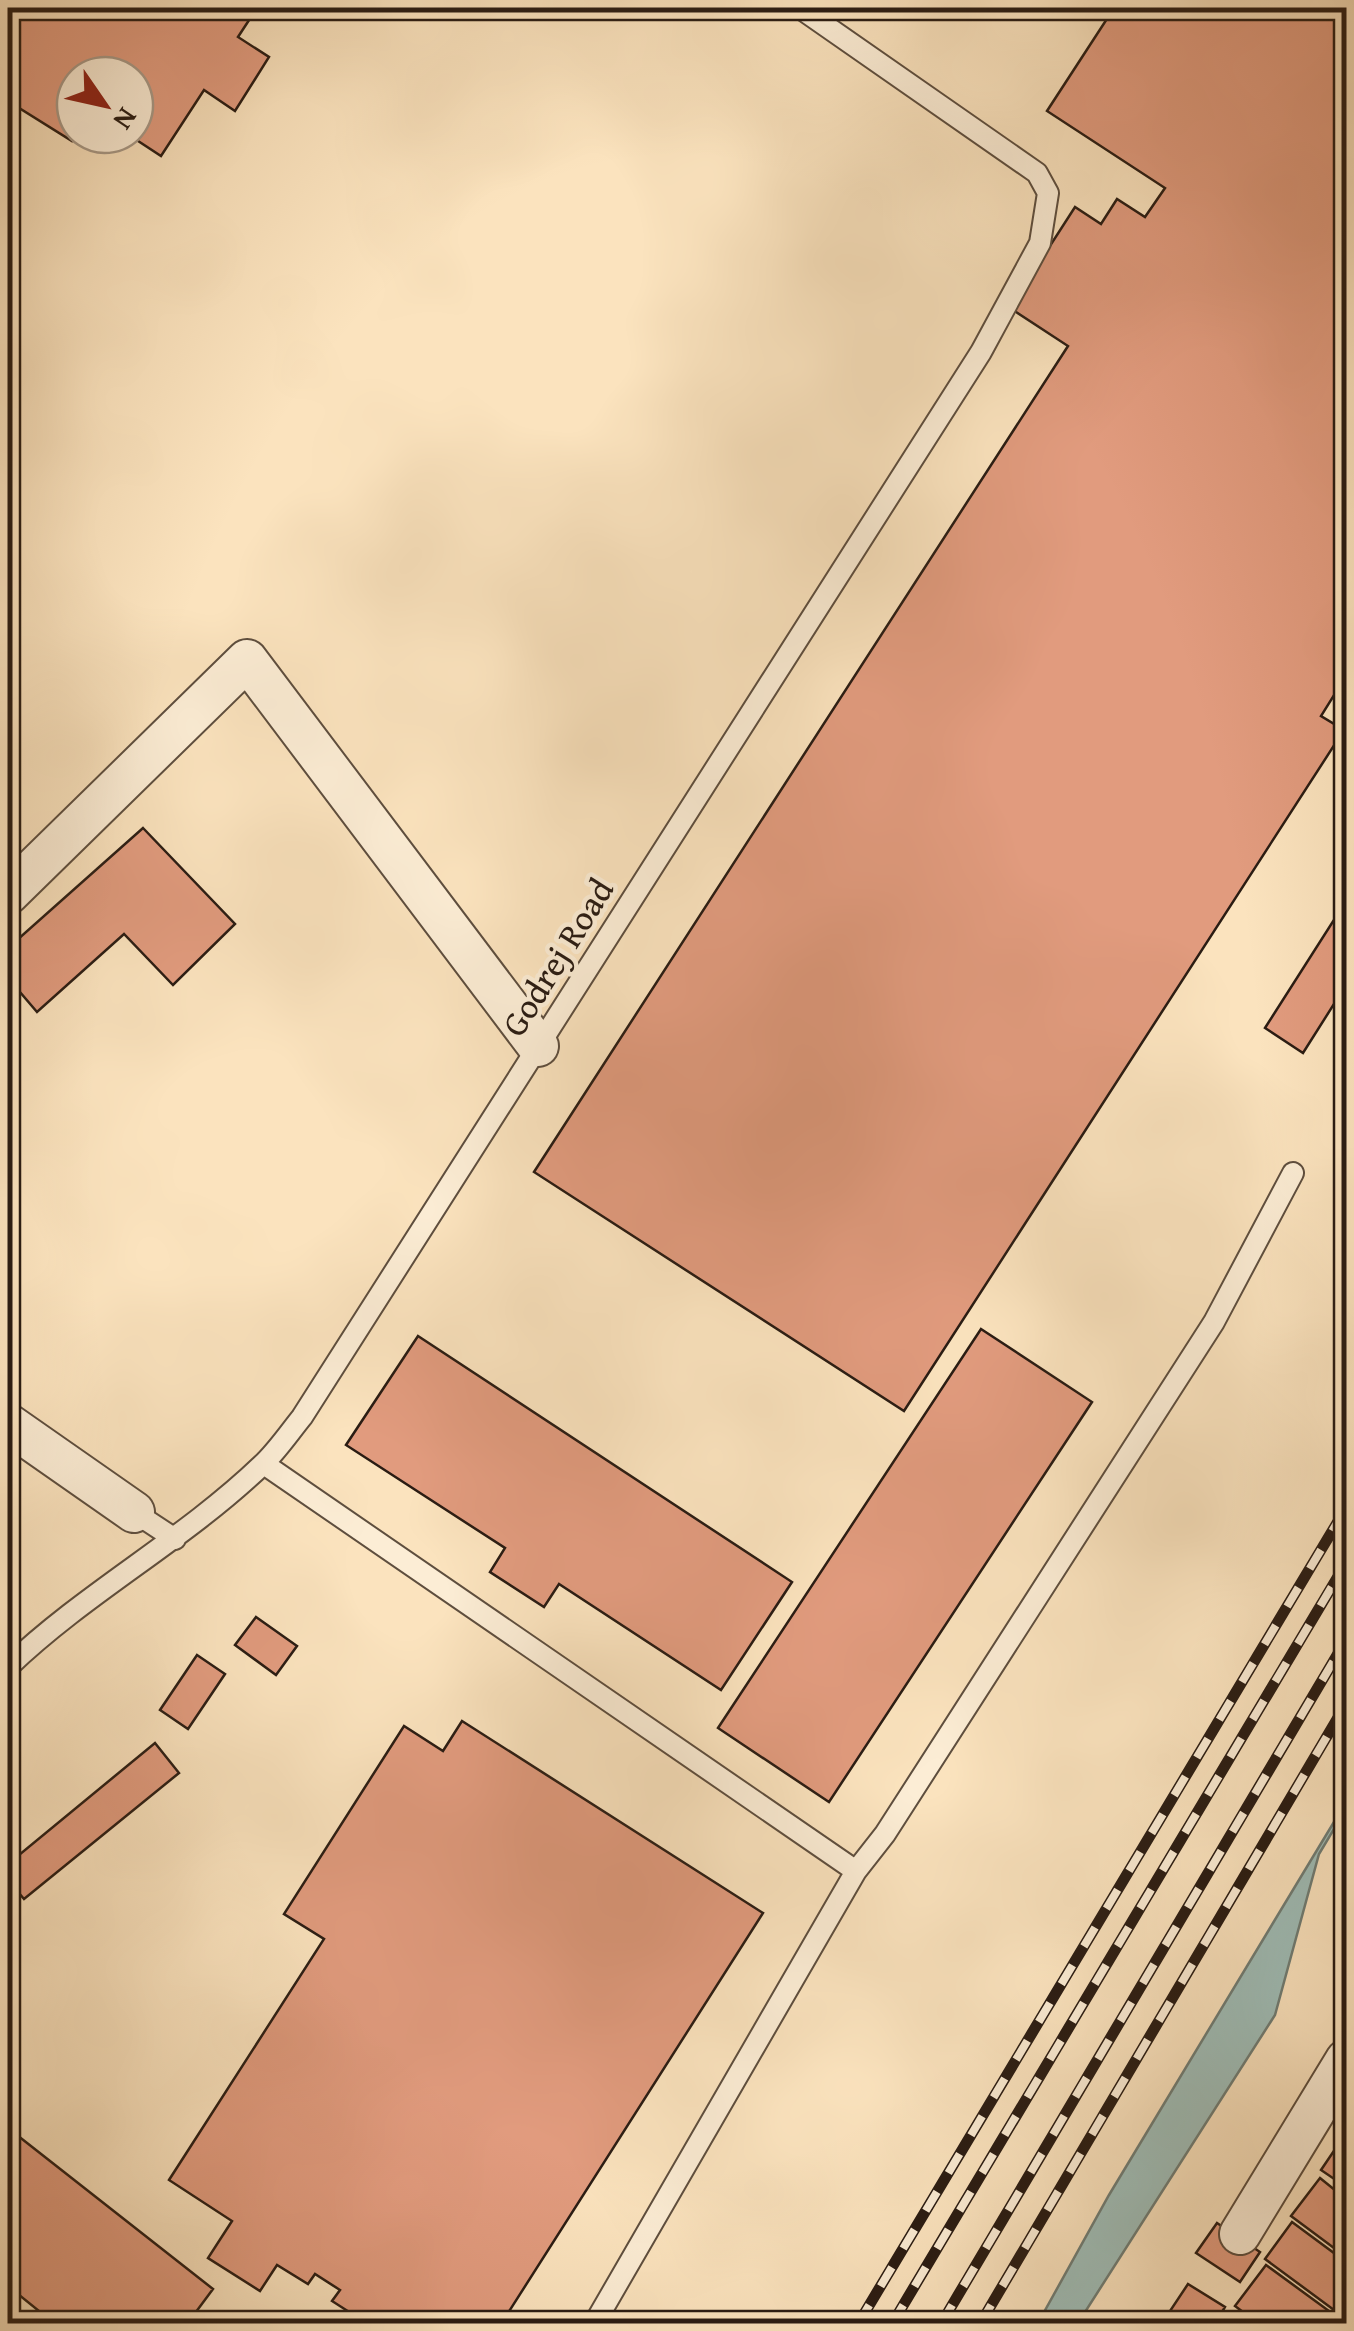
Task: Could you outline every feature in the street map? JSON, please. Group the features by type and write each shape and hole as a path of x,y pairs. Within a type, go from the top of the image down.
{"street":[{"path":"8,894 247,660 538,1046"},
{"path":"8,1424 134,1512"},
{"path":"1240,2234 1346,2060"}],"lane":[{"name":"Godrej Road","path":"8,1666 34,1642 174,1539 264,1464 302,1417 980,352 1040,243 1048,193 1036,173 800,8"},
{"path":"594,2324 856,1871 885,1834 1214,1322 1293,1173"},
{"path":"264,1464 856,1871"},
{"path":"134,1512 174,1539"}],"water":[{"path":"1346,1802 1346,1809 1319,1854 1275,2015 1078,2323 1038,2323 1109,2195"}],"building":[{"path":"8,8 257,8 238,37 269,57 235,111 204,90 161,156 155,152 155,55 55,55 55,130 8,101"},
{"path":"1114,8 1346,8 1346,676 1321,716 1344,730 904,1411 534,1172 1068,346 1010,308 1075,207 1101,224 1117,199 1145,217 1165,188 1047,111"},
{"path":"143,828 235,924 173,985 124,934 37,1012 8,978 8,948"},
{"path":"1346,901 1346,985 1303,1053 1265,1028"},
{"path":"981,1329 1092,1402 829,1802 718,1728"},
{"path":"418,1336 792,1582 721,1690 559,1584 544,1607 490,1572 505,1548 346,1445"},
{"path":"256,1617 297,1646 276,1675 235,1645"},
{"path":"197,1655 225,1674 188,1729 160,1710"},
{"path":"462,1721 763,1913 501,2324 368,2324 332,2301 340,2290 315,2274 308,2284 277,2265 260,2291 208,2258 232,2221 169,2180 324,1939 284,1914 404,1726 443,1751"},
{"path":"155,1743 179,1773 24,1899 8,1880 8,1864"},
{"path":"8,2128 213,2289 187,2324 55,2324 8,2286"},
{"path":"1346,2133 1346,2187 1321,2170"},
{"path":"1320,2178 1346,2199 1346,2239 1338,2251 1291,2216"},
{"path":"1292,2222 1346,2262 1346,2294 1334,2310 1265,2259"},
{"path":"1217,2223 1260,2252 1240,2282 1196,2253"},
{"path":"1266,2265 1329,2311 1320,2324 1259,2324 1235,2306"},
{"path":"1188,2284 1225,2307 1215,2324 1184,2324 1168,2314"}],"railway":[{"path":"858,2324 1346,1508"},
{"path":"892,2324 1346,1563"},
{"path":"941,2324 1346,1640"},
{"path":"980,2324 1346,1704"}]}
